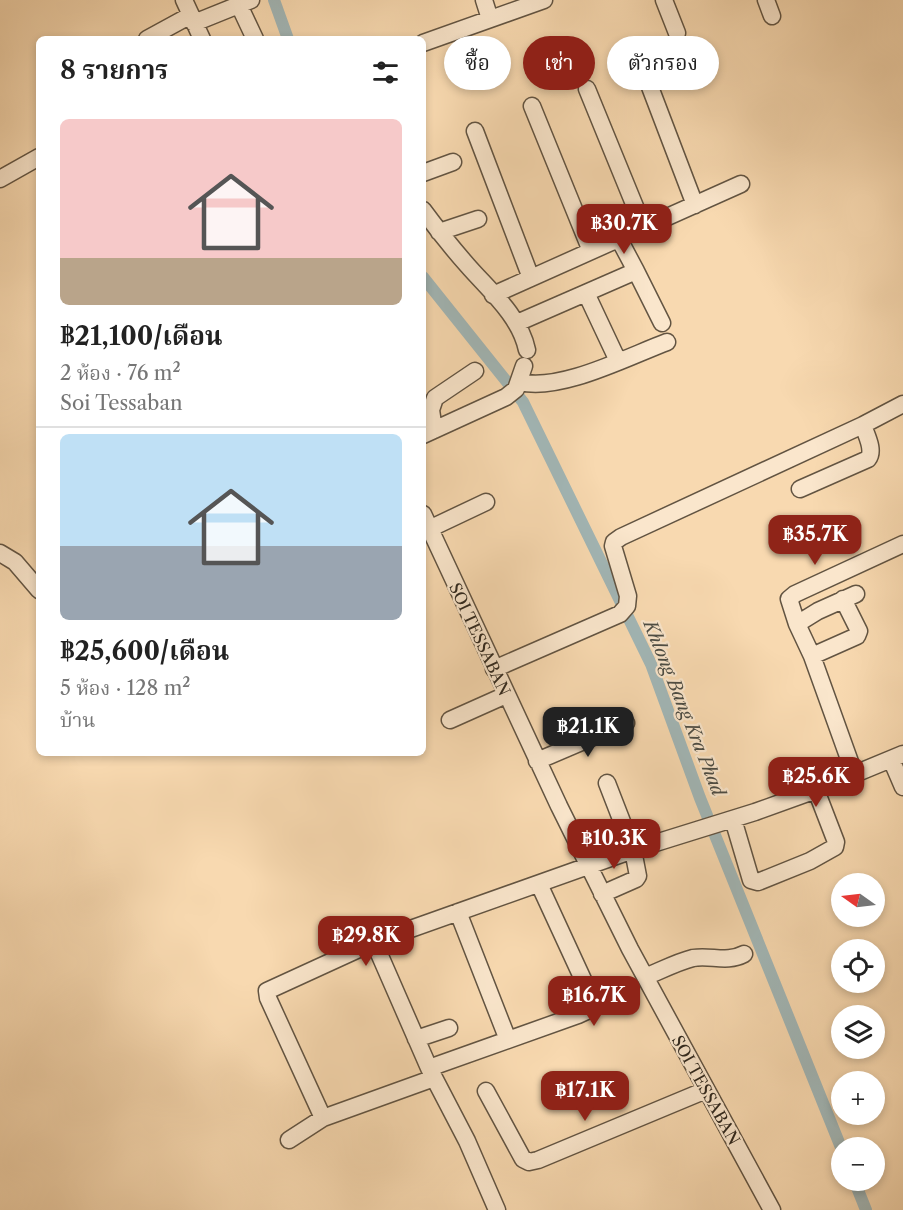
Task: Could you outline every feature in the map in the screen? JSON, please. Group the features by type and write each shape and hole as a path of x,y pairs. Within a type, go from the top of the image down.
{"street":[{"path":"484,0 490,19"},
{"path":"426,42 544,0"},
{"path":"664,0 677,33"},
{"path":"152,36 190,12 245,2 254,36"},
{"path":"190,12 201,36"},
{"path":"587,90 643,226"},
{"path":"651,90 695,205"},
{"path":"532,106 591,251"},
{"path":"475,131 531,278"},
{"path":"0,178 36,159"},
{"path":"426,172 453,162"},
{"path":"493,295 741,184"},
{"path":"426,214 517,323 525,340 518,377 428,433"},
{"path":"439,232 478,219"},
{"path":"619,239 662,323"},
{"path":"517,323 636,271"},
{"path":"586,294 618,361"},
{"path":"518,377 545,385 585,374 667,342"},
{"path":"428,433 435,398 475,371"},
{"path":"494,669 623,610 628,596 613,546 614,542 621,537 863,425 903,404"},
{"path":"800,489 868,459 871,450 863,425"},
{"path":"426,521 486,502"},
{"name":"SOI TESSABAN","path":"426,521 537,761 602,894 772,1210"},
{"path":"854,773 812,656 797,624 790,597 903,544"},
{"path":"0,553 15,562 36,586"},
{"path":"797,624 849,596 859,631 857,636 812,656"},
{"path":"450,720 506,695"},
{"path":"537,761 626,723"},
{"path":"323,1118 267,992 374,942 633,850 816,790 897,756 903,787"},
{"path":"602,894 638,878 633,850 607,783"},
{"path":"733,819 751,880 759,882 810,861 835,847 836,842 816,790"},
{"path":"289,1140 323,1118 508,1040 584,1013 591,1008 592,999 539,884"},
{"path":"458,912 508,1040"},
{"path":"374,942 431,1073 467,1141 498,1210"},
{"path":"645,977 691,959 701,957 729,960 744,954"},
{"path":"416,1039 449,1028"},
{"path":"486,1090 523,1159 529,1162 538,1161 706,1090"}],"waterway":[{"name":"Khlong Bang Kra Phad","path":"274,0 287,36"},
{"name":"Khlong Bang Kra Phad","path":"426,281 523,402 651,664 700,798 837,1137"},
{"name":"Khlong Bang Kra Phad","path":"858,1191 866,1210"}]}
